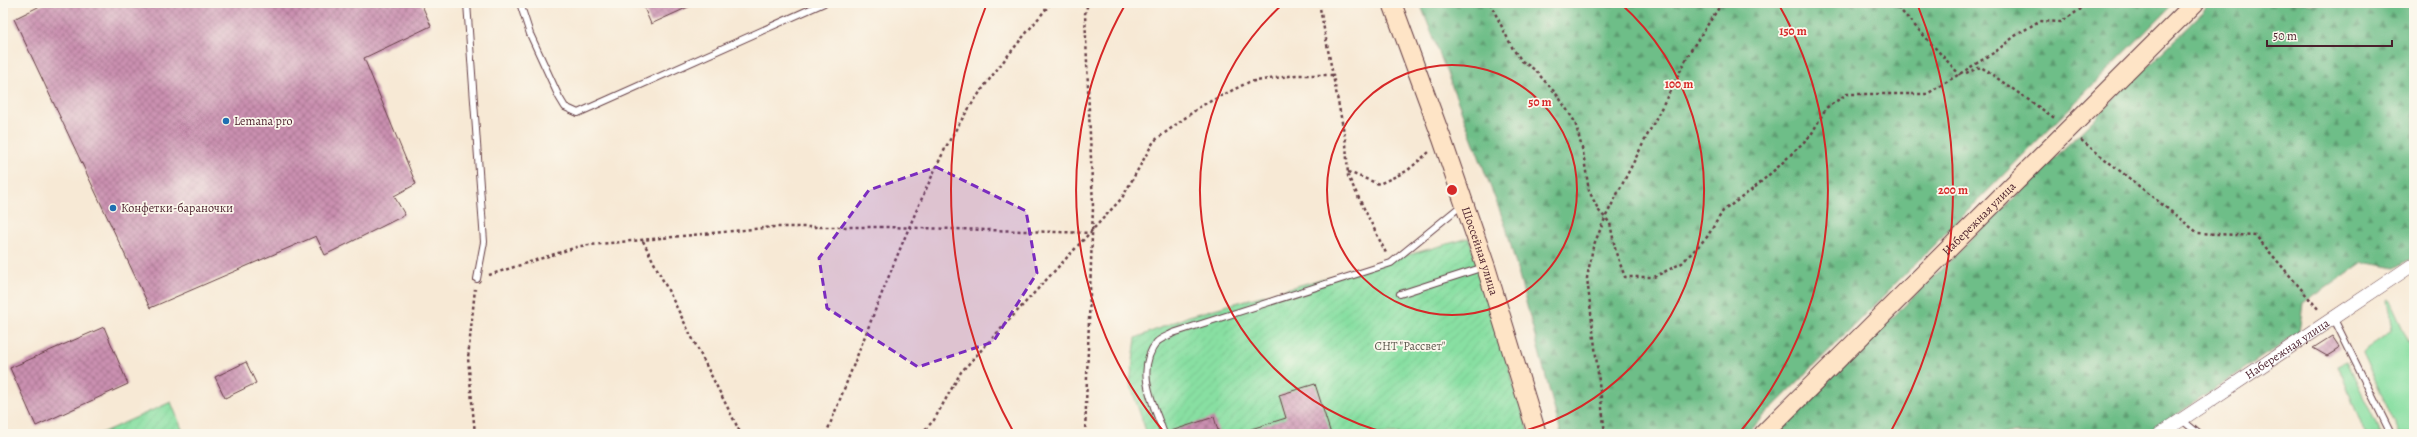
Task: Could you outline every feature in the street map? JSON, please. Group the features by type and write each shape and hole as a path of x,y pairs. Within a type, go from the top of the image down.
{"street":[{"name":"Шоссейная улица","path":"1392,3 1442,139 1486,267 1537,434"},
{"name":"Набережная улица","path":"1762,434 2195,3"},
{"name":"Набережная улица","path":"2160,434 2331,318 2414,264"}],"lane":[{"path":"467,3 484,242 477,279"},
{"path":"520,3 530,34 559,97 565,107 578,112 824,3"},
{"path":"1164,434 1146,383 1148,358 1158,342 1173,333 1391,263 1464,203"},
{"path":"1400,294 1486,267"},
{"path":"2331,318 2391,434"},
{"path":"2182,419 2199,434"}],"path":[{"path":"826,434 874,309 942,154 988,79 1051,3"},
{"path":"1085,434 1092,207 1085,14 1088,3"},
{"path":"1319,3 1346,143 1348,172 1391,263"},
{"path":"1490,3 1513,49 1522,61 1535,70 1558,96 1575,122 1583,152 1589,191 1599,211 1606,216 1610,222 1616,253 1625,277 1654,277 1682,263 1707,237 1723,211 1753,190 1779,166 1811,135 1826,108 1847,94 1927,94 1960,75 2039,21 2061,22 2090,3"},
{"path":"1605,434 1587,278 1594,247 1606,216 1691,50 1722,3"},
{"path":"1894,3 1960,75"},
{"path":"1960,75 1981,67 2040,106 2198,233 2256,236 2331,318"},
{"path":"921,434 934,420 961,372 1122,198 1154,141 1201,106 1249,82 1296,74 1333,75"},
{"path":"1348,172 1379,184 1407,171 1442,139"},
{"path":"475,434 468,358 477,279 580,246 774,227 910,228 1091,233"},
{"path":"643,241 741,434"}],"highlighted area":[{"path":"936,167 1026,211 1037,273 993,342 918,367 827,308 819,258 869,190"}],"green space":[{"path":"1420,3 2174,3 1746,434 1561,434 1506,227"},
{"path":"2212,3 2414,3 2414,257 2395,268 2363,262 2303,304 2299,332 2148,434 1774,434"},
{"name":"СНТ \"Рассвет\"","path":"1469,238 1529,434 1147,434 1130,384 1136,338 1189,316"},
{"path":"2389,299 2414,353 2414,434 2400,434 2362,353 2392,331 2387,300"},
{"path":"2347,361 2381,434 2365,434 2338,365"},
{"path":"171,402 184,434 99,434"}],"building":[{"name":"Lemana pro","path":"46,3 421,3 431,26 364,58 416,184 394,196 405,215 325,255 316,236 150,308 14,19"},
{"path":"642,3 697,3 651,24"},
{"path":"104,327 128,384 36,426 10,368"},
{"path":"2332,336 2340,348 2327,356 2313,348"},
{"path":"246,362 256,383 225,398 215,377"},
{"path":"1315,384 1331,434 1246,434 1245,431 1286,418 1279,395"},
{"path":"1214,417 1219,434 1172,434 1171,431"}],"place":[{"name":"Lemana pro","path":"226,121"},
{"name":"Конфетки-бараночки","path":"113,208"}]}
